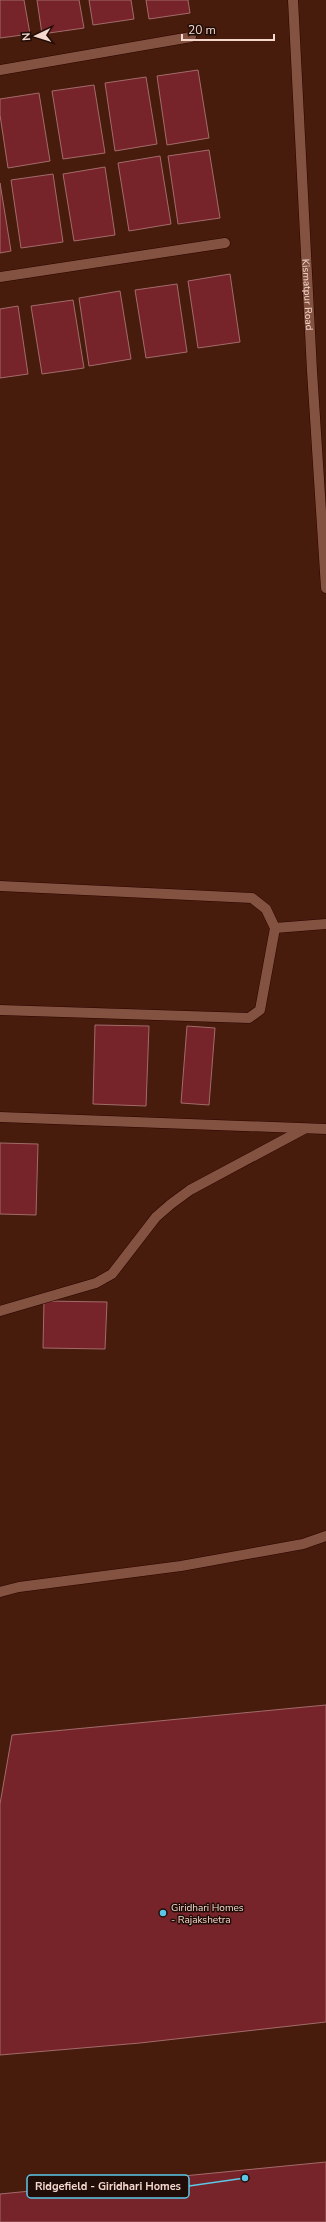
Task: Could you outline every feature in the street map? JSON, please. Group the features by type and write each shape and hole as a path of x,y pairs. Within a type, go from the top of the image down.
{"street":[{"name":"Kismatpur Road","path":"293,0 312,371 326,588"},
{"path":"0,70 191,37"},
{"path":"0,278 225,244"},
{"path":"0,886 252,898 266,909 275,928 260,1010 248,1018 0,1010"},
{"path":"275,928 326,924"},
{"path":"0,1117 326,1130"},
{"path":"0,1311 96,1283 112,1274 156,1217 190,1190 304,1129"},
{"path":"0,1592 19,1587 180,1566 303,1544 326,1536"}],"building":[{"path":"0,0 24,0 30,34 0,38"},
{"path":"37,0 79,0 84,28 42,34"},
{"path":"89,0 131,0 134,19 93,25"},
{"path":"146,0 188,0 190,13 149,19"},
{"path":"198,70 209,138 167,145 157,76"},
{"path":"146,77 157,144 115,151 105,83"},
{"path":"94,85 105,153 63,159 52,91"},
{"path":"39,93 50,161 8,168 0,115 0,99"},
{"path":"209,150 220,218 178,224 168,156"},
{"path":"160,156 171,224 129,231 118,163"},
{"path":"105,167 115,235 74,241 63,174"},
{"path":"53,174 63,242 21,248 11,180"},
{"path":"0,183 11,251 0,253"},
{"path":"230,274 240,342 198,348 188,281"},
{"path":"177,284 187,352 146,358 135,290"},
{"path":"120,291 131,359 89,366 79,298"},
{"path":"73,300 84,368 42,374 31,306"},
{"path":"18,306 28,374 0,378 0,309"},
{"path":"95,1025 149,1026 146,1106 93,1104"},
{"path":"187,1026 215,1028 209,1105 181,1103"},
{"path":"0,1143 38,1144 36,1215 0,1214"},
{"path":"44,1301 107,1302 105,1349 43,1348"},
{"name":"Giridhari Homes - Rajakshetra","path":"326,1705 326,2022 140,2043 0,2055 0,1804 12,1735"},
{"path":"326,2162 326,2222 0,2222 0,2194"}],"place":[{"name":"Giridhari Homes - Rajakshetra","path":"163,1913"},
{"name":"Ridgefield - Giridhari Homes","path":"245,2178"}]}
